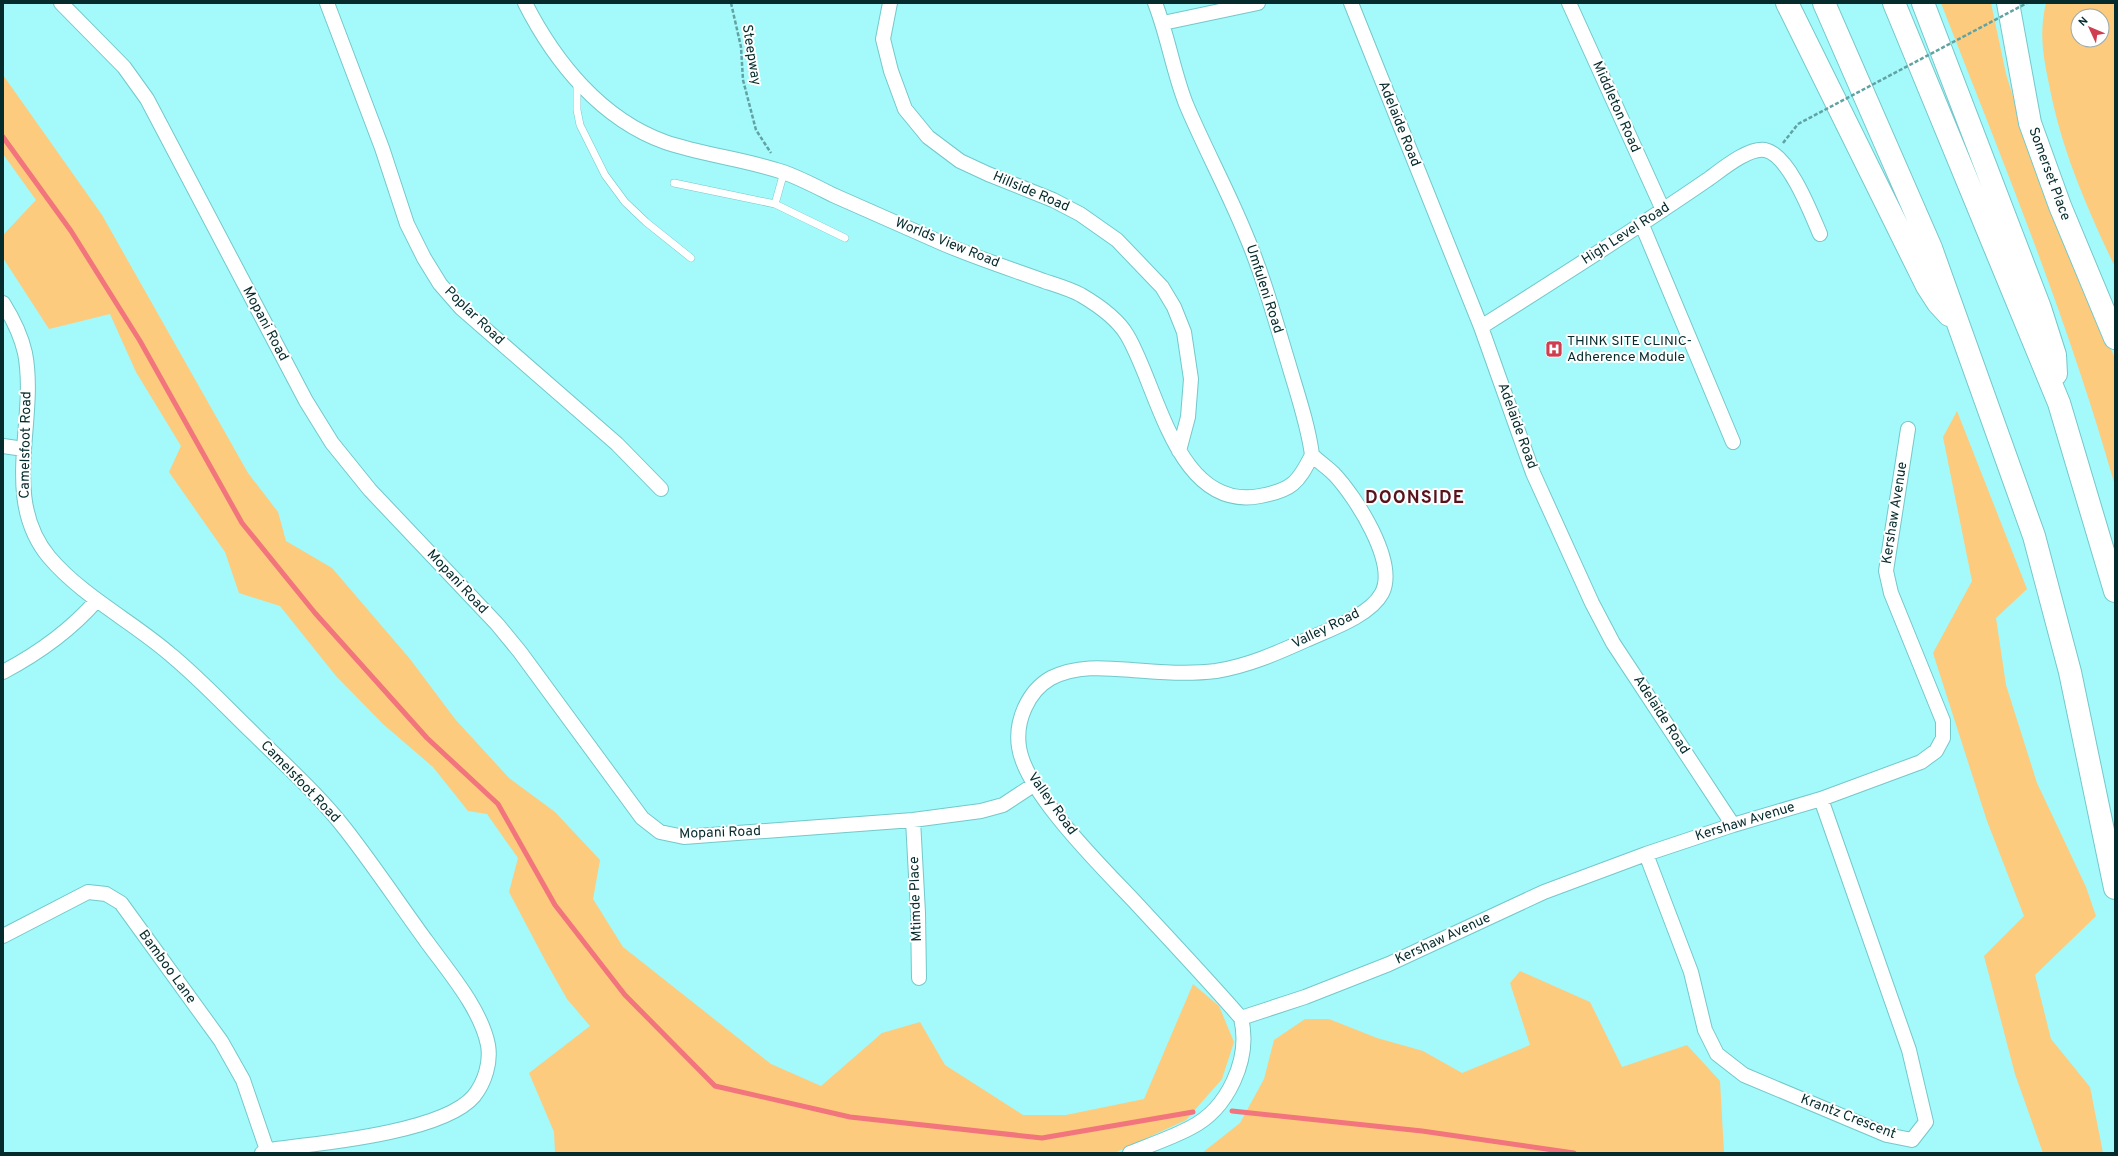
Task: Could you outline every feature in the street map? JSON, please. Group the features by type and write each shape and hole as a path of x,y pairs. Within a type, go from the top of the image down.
{"main road":[{"path":"1787,3 1927,286 1938,303 1960,326"},
{"path":"1824,3 1931,248 2034,536 2070,672 2115,888"},
{"path":"1894,3 2058,403 2115,591"},
{"path":"1923,3 2040,308 2054,355 2058,403"},
{"name":"Somerset Place","path":"2008,3 2030,123 2060,206 2115,338"}],"street":[{"name":"Mopani Road","path":"61,3 124,67 146,99 302,394 332,443 370,490 497,624 520,652 642,818 660,832 684,837 912,820 981,811 1003,805 1035,784"},
{"name":"Poplar Road","path":"327,3 382,148 407,224 424,258 440,284 462,308 617,444 661,489"},
{"name":"Worlds View Road","path":"525,3 538,29 558,58 577,80 610,112 665,142 784,172 946,245 1080,294 1110,315 1126,333 1161,416 1179,451 1199,477 1218,491 1247,499 1280,493 1300,478 1312,455"},
{"name":"Hillside Road","path":"890,3 883,40 891,71 905,109 928,137 960,161 1053,200 1080,214 1118,240 1162,287 1174,307 1184,332 1191,379 1188,417 1179,451"},
{"name":"Umfuleni Road","path":"1155,3 1163,23 1177,79 1186,104 1246,234 1268,298 1300,401 1310,440 1312,455"},
{"path":"1163,23 1258,3"},
{"name":"Adelaide Road","path":"1351,3 1481,327 1533,473 1592,603 1613,643 1733,825"},
{"name":"Middleton Road","path":"1568,3 1663,210"},
{"name":"High Level Road","path":"1481,327 1642,225 1736,160 1753,152 1764,150 1774,154"},
{"path":"1774,154 1786,168 1806,201 1820,234"},
{"path":"1642,225 1733,442"},
{"name":"Camelsfoot Road","path":"3,303 15,322 25,353 27,385 24,449 25,509 35,535 49,557 71,579 97,600 142,631 173,656 318,797 345,829 456,982 482,1025 488,1046 488,1070 474,1096 453,1112 427,1123 384,1132 340,1141 264,1151"},
{"name":"Kershaw Avenue","path":"1241,1018 1305,997 1389,964 1544,892 1646,854 1733,825 1821,799 1921,762 1936,751 1943,738 1944,721 1891,593 1886,571 1908,428"},
{"path":"3,446 24,449"},
{"name":"Valley Road","path":"1241,1018 1065,826 1035,784 1025,766 1019,747 1020,724 1026,705 1037,688 1052,678 1074,670 1098,667 1185,674 1218,671 1252,662 1344,623 1369,608 1382,594 1386,580 1385,565 1376,540 1350,495 1335,475 1312,455"},
{"path":"3,672 48,646 77,622 97,600"},
{"name":"Krantz Crescent","path":"1646,854 1691,972 1705,1030 1717,1054 1744,1075 1887,1135 1912,1140 1926,1122 1909,1050 1821,799"},
{"name":"Mtimde Place","path":"912,820 918,913 919,978"},
{"name":"Bamboo Lane","path":"3,936 88,892 106,894 121,904 221,1041 243,1080 264,1151"},
{"path":"1130,1153 1191,1128 1210,1115 1226,1094 1239,1068 1244,1046 1244,1030 1241,1018"}],"lane":[{"path":"577,80 577,110 580,125 605,174 625,202 646,222 691,258"},
{"path":"775,204 784,172"},
{"path":"674,183 775,204 845,238"}],"path":[{"name":"Steepway","path":"731,3 741,47 743,80 756,130 784,172"},
{"path":"1774,154 1798,124 2027,3"}],"shaded area":[{"path":"1941,3 1991,3 2006,74 2040,184 2069,244 2115,359 2115,486 2097,425 2056,303 2011,182"},
{"path":"2046,3 2115,3 2115,267 2076,178 2060,132 2047,74 2042,34"},
{"path":"3,75 102,215 248,473 278,512 286,541 332,568 410,659 455,719 509,778 555,812 600,860 593,899 623,947 771,1064 821,1086 882,1033 920,1022 945,1065 1023,1115 1066,1115 1144,1099 1193,984 1219,1006 1234,1042 1222,1079 1186,1120 1114,1153 555,1153 554,1132 529,1073 590,1026 567,999 509,892 518,858 487,814 468,811 433,767 383,724 336,676 280,606 239,593 225,552 169,472 181,446 136,372 110,314 49,329 3,258 3,235 36,200 3,154"},
{"path":"1957,411 2027,589 1996,618 2006,685 2037,783 2086,887 2096,916 2035,975 2051,1039 2090,1087 2103,1153 2043,1153 2015,1074 1984,956 2024,916 1987,821 1933,653 1972,581 1943,437"},
{"path":"1520,971 1590,1002 1622,1067 1687,1045 1720,1081 1724,1153 1202,1153 1240,1123 1264,1079 1274,1040 1305,1019 1329,1019 1377,1038 1423,1051 1462,1073 1530,1045 1510,983"}],"waterway":[{"path":"3,137 71,231 140,341 242,523 315,613 427,738 498,804 555,905 625,995 715,1086 850,1117 1042,1138 1193,1112"},
{"path":"1232,1111 1422,1131 1574,1153"}],"place":[{"name":"THINK SITE CLINIC- Adherence Module","path":"1554,349"}],"district":[{"name":"DOONSIDE","path":"1415,498"}]}
